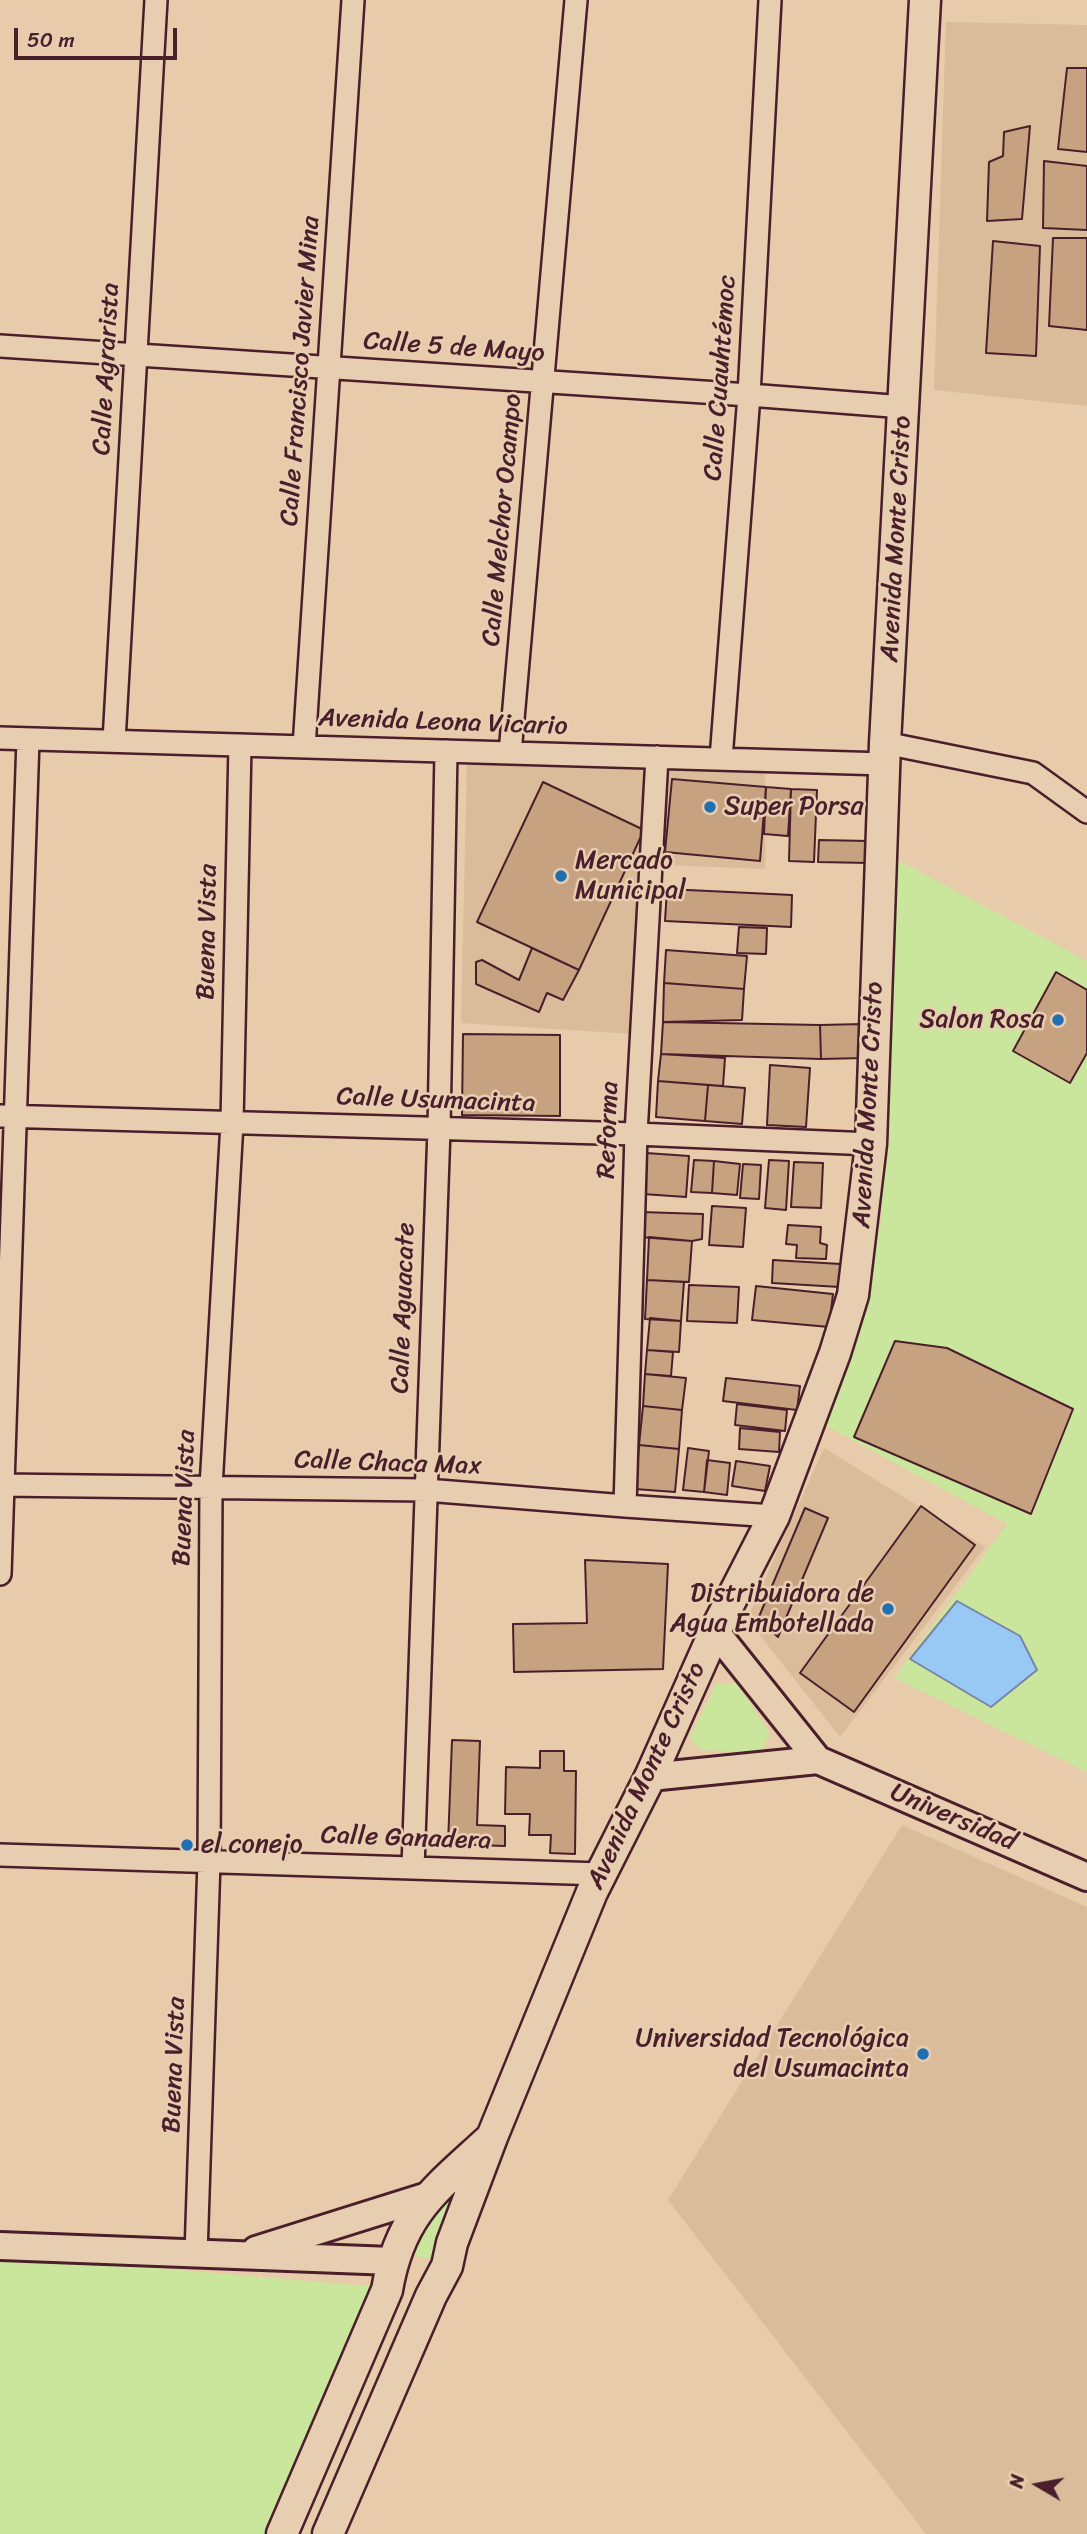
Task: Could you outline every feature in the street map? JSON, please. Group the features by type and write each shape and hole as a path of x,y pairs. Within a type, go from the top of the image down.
{"main road":[{"name":"Avenida Monte Cristo","path":"328,2534 431,2296 447,2266 452,2243 492,2137 601,1874 650,1777 715,1631 774,1516 835,1353 853,1295 871,1144 885,754 925,0"},
{"path":"282,2534 387,2290 392,2261 415,2212 428,2196 492,2137"},
{"path":"428,2196 449,2201 464,2215"},
{"path":"392,2261 409,2277 421,2278 447,2266"}],"street":[{"name":"Calle Agrarista","path":"114,741 156,0"},
{"name":"Calle Francisco Javier Mina","path":"304,747 353,0"},
{"name":"Calle Melchor Ocampo","path":"510,752 576,0"},
{"name":"Calle Cuauhtémoc","path":"721,759 749,395 771,0"},
{"name":"Calle 5 de Mayo","path":"0,346 904,407"},
{"name":"Avenida Leona Vicario","path":"0,738 721,759 885,754 1033,773 1087,813"},
{"path":"0,1574 8,1117 28,739"},
{"name":"Buena Vista","path":"196,2254 209,1861 211,1487 232,1123 240,745"},
{"name":"Calle Aguacate","path":"413,1867 439,1129 446,751"},
{"name":"Reforma","path":"625,1506 636,1134 657,757"},
{"name":"Calle Usumacinta","path":"8,1117 636,1134 871,1144"},
{"name":"Calle Chaca Max","path":"1,1485 426,1490 774,1516"},
{"path":"715,1631 818,1760"},
{"path":"650,1777 818,1760"},
{"name":"Universidad","path":"818,1760 1087,1877"},
{"name":"Calle Ganadera","path":"0,1855 601,1874"},
{"path":"237,2255 428,2196"},
{"path":"0,2246 392,2261"}],"shaded area":[{"path":"946,22 1087,25 1087,406 934,390"},
{"path":"467,760 764,770 765,869 640,864 632,1034 461,1023"},
{"path":"824,1448 985,1547 840,1737 747,1619"},
{"name":"Universidad Tecnológica del Usumacinta","path":"902,1825 1087,1907 1087,2534 926,2534 668,2200"}],"green space":[{"path":"896,859 1087,961 1087,1772 894,1678 1007,1524 821,1423 881,1223"},
{"path":"736,1683 770,1733 761,1753 702,1750 689,1739 716,1684"},
{"path":"439,2199 449,2202 452,2219 449,2232 431,2257 418,2257 412,2251"},
{"path":"0,2258 97,2263 379,2287 274,2534 0,2534"}],"water":[{"path":"957,1601 1020,1636 1037,1670 991,1707 910,1659"}],"building":[{"path":"1067,68 1087,68 1087,152 1058,149"},
{"path":"1030,126 1022,219 987,221 989,162 1003,156 1004,132"},
{"path":"1044,161 1087,166 1087,230 1043,228"},
{"path":"1053,238 1087,238 1087,330 1049,326"},
{"path":"993,241 1040,246 1036,356 986,353"},
{"path":"672,779 766,787 760,861 665,852"},
{"name":"Mercado Municipal","path":"543,782 644,830 579,970 477,922"},
{"path":"766,787 791,789 788,836 764,834"},
{"path":"791,789 817,790 814,862 789,861"},
{"path":"819,840 869,841 869,863 818,862"},
{"path":"667,889 792,895 791,927 665,921"},
{"path":"739,927 767,928 766,954 737,953"},
{"path":"532,948 579,970 563,1000 547,993 539,1012 476,984 476,962 482,960 519,980"},
{"path":"666,950 747,956 744,989 664,983"},
{"name":"Salon Rosa","path":"1056,972 1087,990 1087,1053 1070,1083 1013,1051"},
{"path":"664,983 744,989 742,1020 663,1022"},
{"path":"663,1022 820,1025 821,1059 661,1054"},
{"path":"863,1024 864,1058 821,1059 820,1025"},
{"path":"463,1034 560,1035 560,1116 462,1115"},
{"path":"661,1054 725,1058 723,1086 658,1081"},
{"path":"770,1065 810,1068 806,1127 767,1125"},
{"path":"658,1081 708,1085 705,1121 656,1117"},
{"path":"708,1085 745,1088 742,1124 705,1121"},
{"path":"646,1153 689,1156 686,1197 643,1194"},
{"path":"694,1160 714,1161 712,1193 691,1192"},
{"path":"769,1160 789,1161 786,1210 765,1208"},
{"path":"714,1161 740,1164 737,1195 712,1193"},
{"path":"794,1162 823,1163 821,1208 791,1207"},
{"path":"743,1164 761,1165 759,1199 740,1198"},
{"path":"712,1206 746,1208 743,1247 709,1245"},
{"path":"641,1212 703,1214 702,1239 692,1241 639,1237"},
{"path":"788,1225 821,1227 820,1243 827,1245 826,1259 796,1258 797,1245 786,1244"},
{"path":"649,1237 692,1241 689,1282 647,1280"},
{"path":"773,1260 841,1264 840,1287 772,1283"},
{"path":"647,1280 684,1282 681,1321 645,1319"},
{"path":"689,1285 739,1287 737,1323 687,1321"},
{"path":"756,1286 833,1294 829,1327 752,1320"},
{"path":"650,1318 681,1321 679,1352 647,1350"},
{"path":"895,1341 947,1348 1073,1409 1031,1514 854,1437"},
{"path":"647,1350 673,1352 671,1376 645,1374"},
{"path":"645,1374 686,1378 682,1410 643,1406"},
{"path":"726,1378 800,1386 797,1410 723,1401"},
{"path":"737,1404 787,1410 785,1431 735,1425"},
{"path":"643,1406 682,1410 679,1449 639,1445"},
{"path":"740,1428 780,1432 779,1452 739,1449"},
{"path":"639,1445 679,1449 675,1492 635,1489"},
{"path":"688,1448 709,1451 704,1492 683,1490"},
{"path":"707,1460 730,1463 727,1495 704,1492"},
{"path":"736,1461 770,1466 765,1491 732,1486"},
{"name":"Distribuidora de Agua Embotellada","path":"921,1506 975,1545 854,1712 800,1673"},
{"path":"805,1508 828,1518 778,1637 758,1619"},
{"path":"585,1560 668,1564 663,1669 514,1672 513,1624 587,1623"},
{"path":"452,1740 480,1741 477,1825 505,1826 505,1846 448,1844"},
{"path":"540,1751 564,1751 564,1771 576,1771 575,1854 550,1853 551,1835 529,1835 530,1814 505,1814 506,1767 540,1768"}],"place":[{"name":"Super Porsa","path":"710,807"},
{"name":"Mercado Municipal","path":"561,876"},
{"name":"Salon Rosa","path":"1058,1020"},
{"name":"Distribuidora de Agua Embotellada","path":"888,1609"},
{"name":"el conejo","path":"187,1845"},
{"name":"Universidad Tecnológica del Usumacinta","path":"923,2054"}]}
